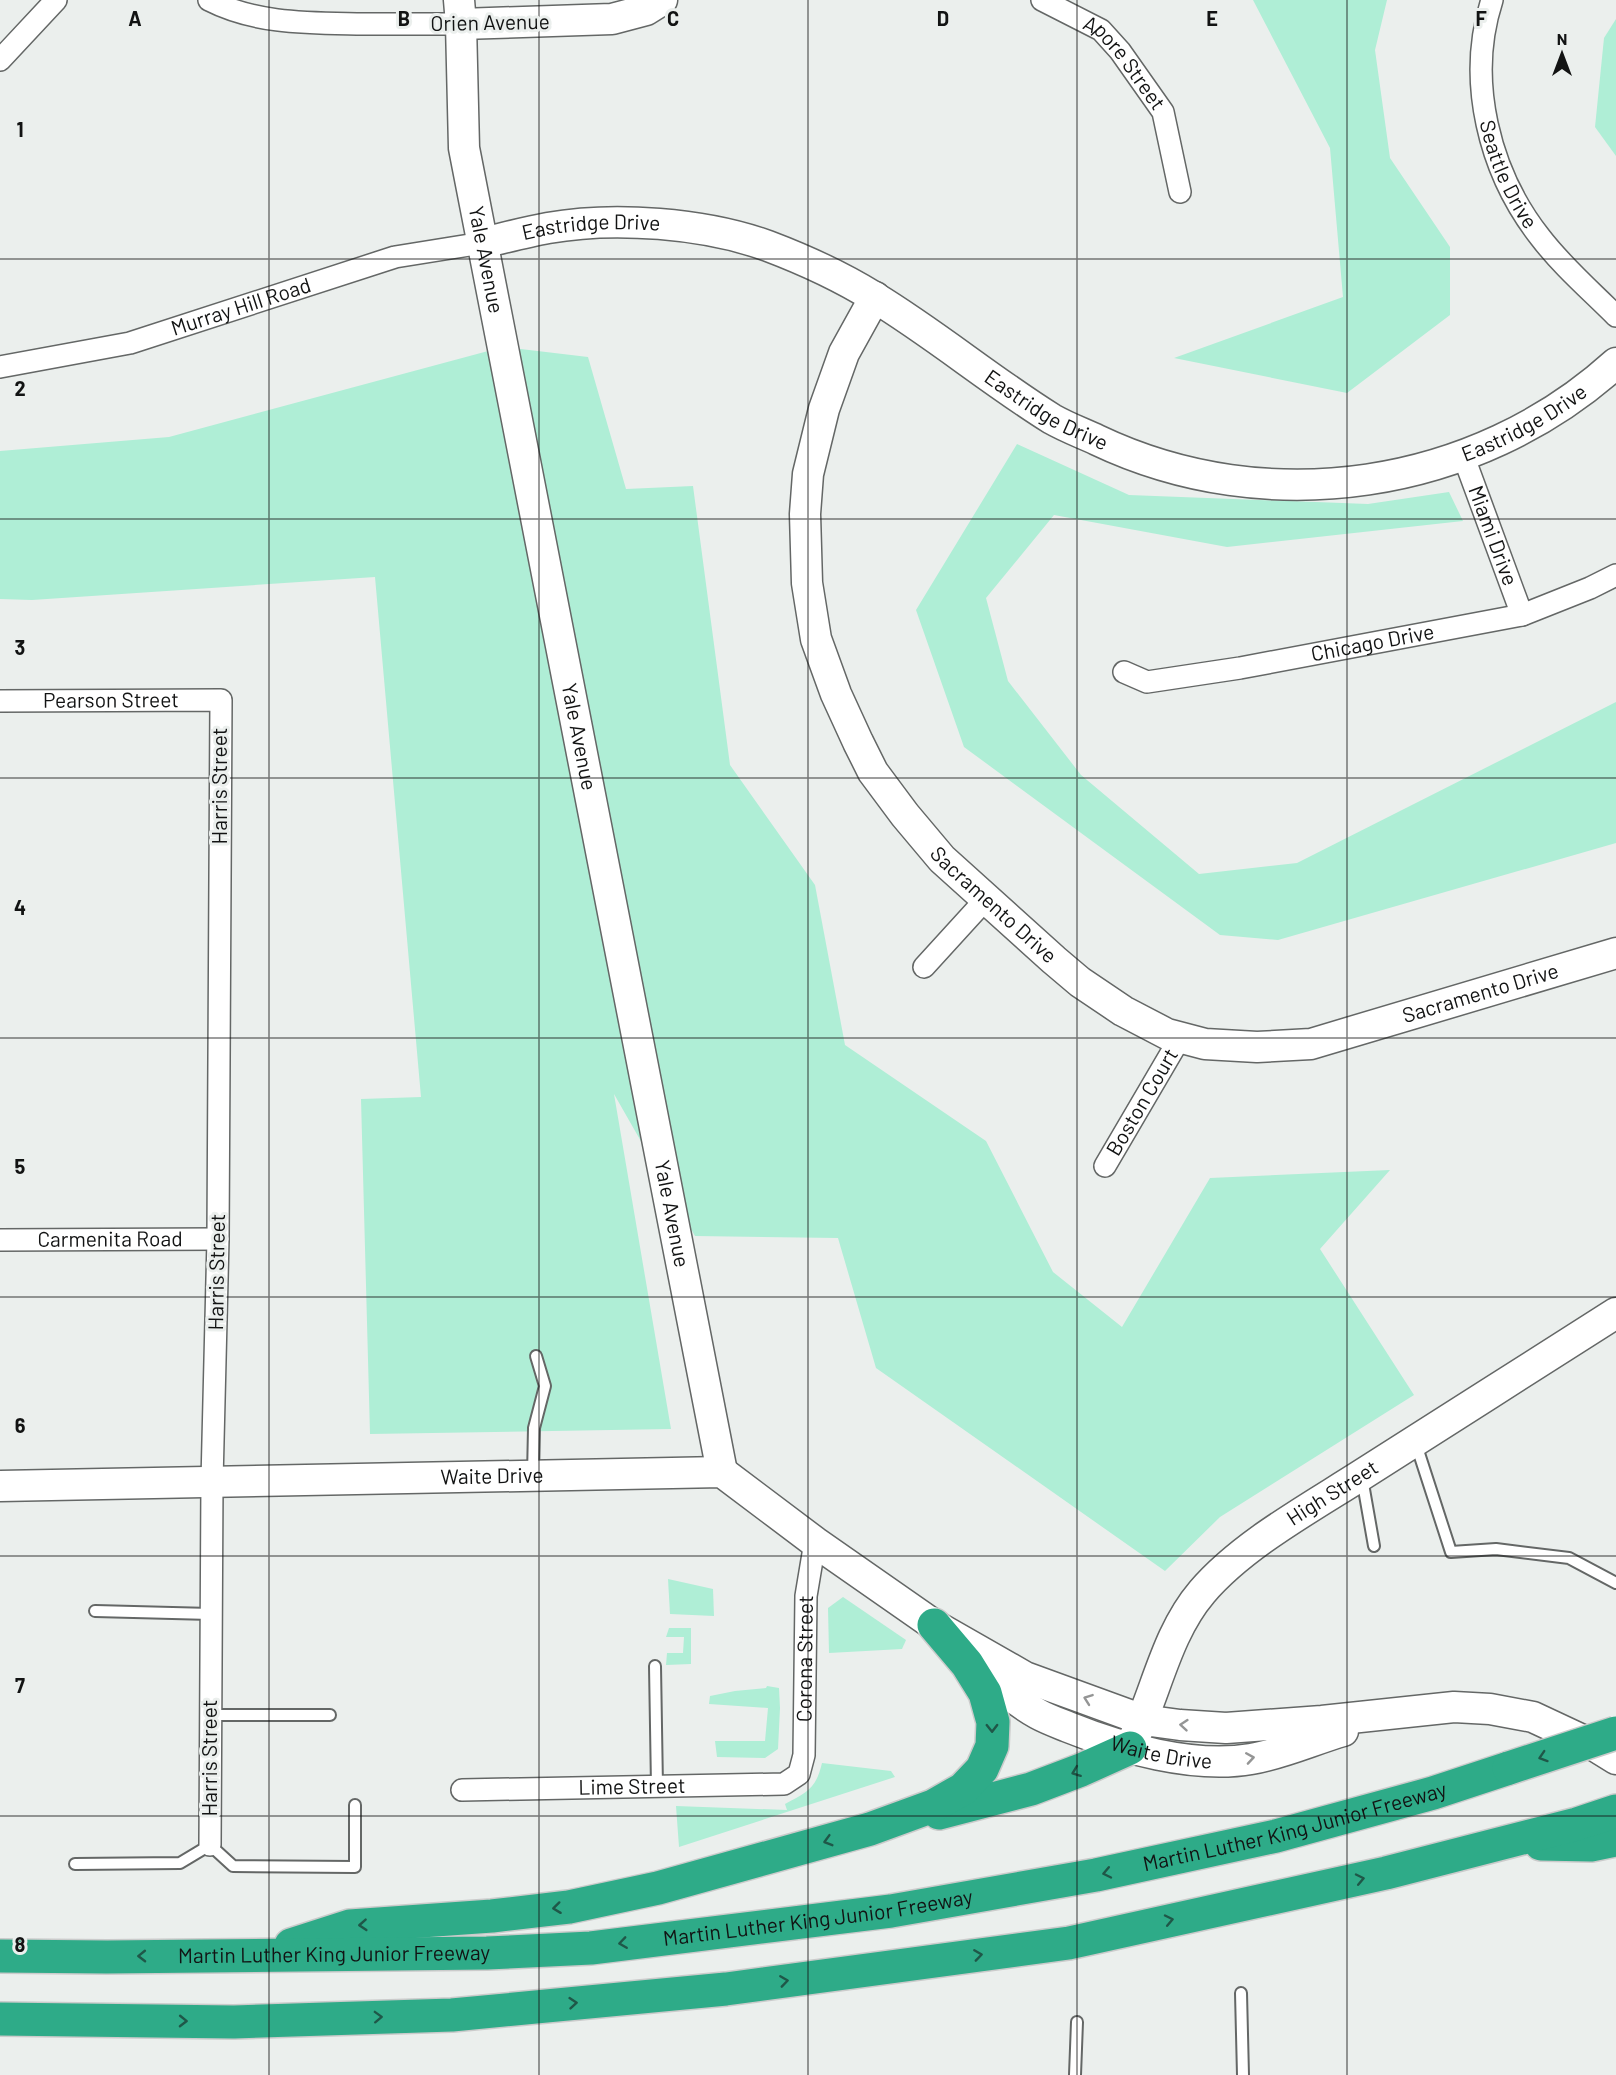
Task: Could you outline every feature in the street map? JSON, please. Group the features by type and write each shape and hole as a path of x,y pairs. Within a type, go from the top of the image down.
{"highway":[{"path":"870,1829 933,1806 963,1789 982,1769 992,1746 993,1722 985,1693 967,1664 934,1625"},
{"name":"Martin Luther King Junior Freeway","path":"0,1956 487,1953 591,1948 891,1911 1096,1875 1276,1836 1433,1793 1616,1733"},
{"path":"263,1954 350,1926 492,1916 569,1907 658,1888 870,1829 1030,1789 1081,1770 1136,1734"},
{"path":"0,2019 234,2022 452,2015 726,1989 1069,1942 1386,1873 1503,1843 1594,1836 1616,1811"},
{"path":"0,1946 107,1957"},
{"path":"0,2042 68,2036 125,2021"}],"street":[{"path":"0,60 56,0"},
{"name":"Orien Avenue","path":"209,0 254,16 292,23 460,12 612,19 645,10 662,0"},
{"name":"Apore Street","path":"1042,0 1101,30 1120,51 1163,112 1180,192"},
{"name":"Seattle Drive","path":"1492,0 1487,15 1482,67 1483,96 1487,124 1498,164 1520,210 1540,238 1616,316"},
{"name":"Yale Avenue","path":"460,12 464,148 722,1472"},
{"name":"Eastridge Drive","path":"482,243 551,227 619,222 675,226 732,236 766,245 826,270 874,297 1054,420 1116,450 1181,472 1249,484 1318,485 1352,482 1404,473 1463,455 1537,421 1602,376 1616,363"},
{"name":"Murray Hill Road","path":"0,368 130,343 395,257 482,243"},
{"name":"Sacramento Drive","path":"874,297 844,353 824,409 808,474 805,514 807,583 816,639 836,694 873,772 942,859 986,899 1080,982 1123,1011 1167,1034 1205,1044 1239,1047 1284,1047 1311,1044 1616,953"},
{"name":"Miami Drive","path":"1463,455 1522,615"},
{"name":"Chicago Drive","path":"1124,672 1147,682 1240,668 1522,615 1616,575"},
{"name":"Pearson Street","path":"0,701 221,700"},
{"name":"Harris Street","path":"210,1845 212,1481 218,1239 221,700"},
{"path":"924,967 986,899"},
{"name":"Boston Court","path":"1105,1166 1180,1038"},
{"name":"Carmenita Road","path":"0,1240 218,1239"},
{"name":"High Street","path":"1136,1734 1164,1660 1181,1623 1201,1593 1254,1545 1616,1313"},
{"name":"Waite Drive","path":"0,1486 722,1472 934,1625 1025,1677 1136,1734 1216,1762 1251,1759 1284,1751 1380,1719 1421,1709 1454,1707 1490,1709 1533,1717 1595,1746 1616,1759"},
{"name":"Corona Street","path":"799,1774 804,1755 806,1596 816,1542"},
{"name":"Lime Street","path":"462,1790 784,1784 799,1774"}],"lane":[{"path":"533,1475 534,1428 545,1386 536,1356"},
{"path":"1415,1441 1451,1552 1496,1549 1569,1558 1616,1582"},
{"path":"1361,1475 1374,1546"},
{"path":"95,1611 211,1614"},
{"path":"655,1666 657,1786"},
{"path":"210,1714 330,1714"},
{"path":"75,1864 180,1863 210,1845 233,1866 355,1868 355,1805"},
{"path":"1241,1993 1243,2075"},
{"path":"1075,2075 1077,2022"}],"green space":[{"path":"1253,0 1387,0 1375,50 1390,158 1450,247 1450,315 1347,393 1174,358 1343,297 1330,148"},
{"path":"1616,19 1616,156 1595,127 1604,38"},
{"path":"503,347 588,357 626,489 693,486 730,765 815,885 845,1045 986,1141 1053,1272 1122,1327 1210,1178 1390,1170 1320,1249 1414,1395 1220,1517 1165,1571 876,1368 838,1238 695,1236 614,1094 671,1429 370,1434 361,1099 421,1097 375,577 32,600 0,599 0,451 169,437"},
{"path":"1017,444 1129,495 1368,504 1449,492 1463,521 1227,547 1054,515 986,598 1008,681 1081,775 1199,874 1297,863 1616,702 1616,843 1278,940 1220,935 964,747 916,610"},
{"path":"668,1579 713,1589 714,1616 670,1614"},
{"path":"843,1597 906,1640 902,1649 829,1653 828,1608"},
{"path":"669,1628 691,1628 691,1664 666,1665 667,1653 683,1653 684,1637 666,1637"},
{"path":"767,1686 779,1688 778,1749 765,1758 717,1757 715,1741 765,1741 768,1708 709,1704 710,1696"},
{"path":"822,1763 891,1771 895,1777 679,1847 676,1806 787,1810 785,1804 810,1789 817,1779"}]}
